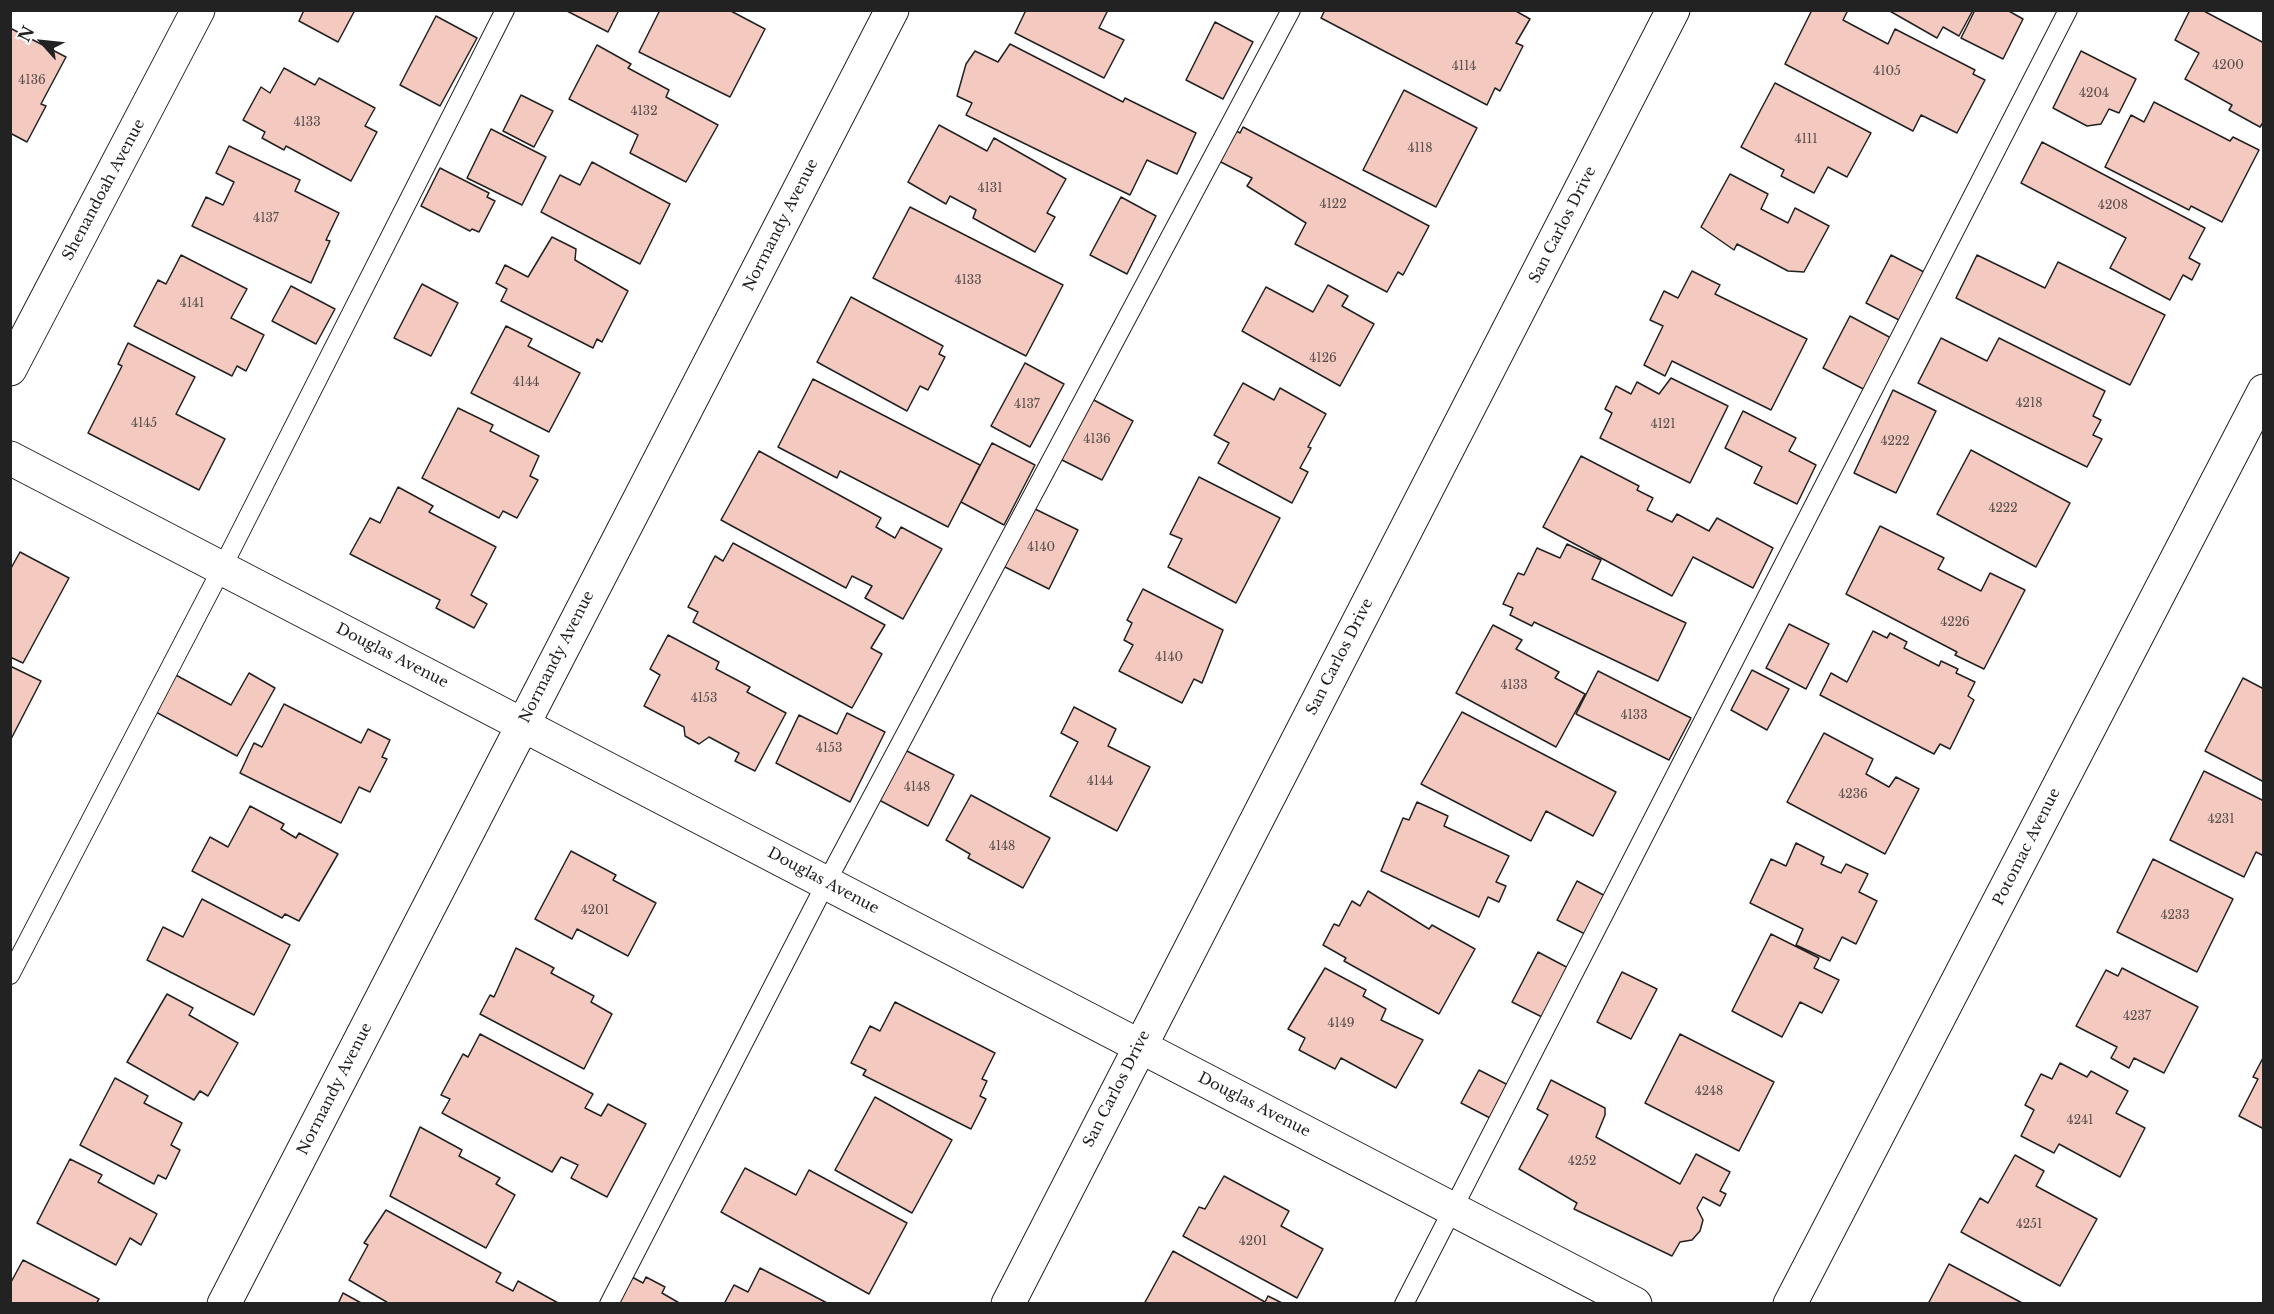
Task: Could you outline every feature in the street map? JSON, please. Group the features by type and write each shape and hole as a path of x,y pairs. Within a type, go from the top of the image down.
{"street":[{"name":"Shenandoah Avenue","path":"10,369 198,10"},
{"name":"Normandy Avenue","path":"224,1304 892,10"},
{"name":"San Carlos Drive","path":"1008,1304 1139,1045 1673,10"},
{"name":"Potomac Avenue","path":"1790,1304 2264,391"},
{"name":"Douglas Avenue","path":"10,458 1635,1304"}],"lane":[{"path":"10,975 222,568 505,10"},
{"path":"609,1304 826,883 1291,10"},
{"path":"1404,1304 2068,10"}],"building":[{"path":"304,10 355,10 338,42 299,21"},
{"path":"565,10 619,10 608,32"},
{"path":"660,10 729,10 765,29 730,97 639,52"},
{"path":"1026,10 1108,10 1099,28 1124,40 1104,78 1015,33"},
{"path":"1325,10 1514,10 1530,19 1516,43 1523,46 1500,91 1495,88 1487,105 1321,18"},
{"path":"1812,10 1848,10 1843,20 1888,44 1895,29 1975,70 1973,74 1985,80 1957,133 1921,115 1913,131 1785,64"},
{"path":"1888,10 1973,10 1959,36 1943,27 1937,38"},
{"path":"1975,10 2007,10 2023,19 2003,59 1961,38"},
{"path":"2190,10 2202,10 2264,43 2264,121 2260,127 2229,110 2232,105 2185,79 2199,53 2175,40"},
{"path":"436,16 477,38 440,106 400,85"},
{"path":"1215,22 1253,42 1223,99 1186,80"},
{"path":"10,28 66,57 41,104 46,106 27,142 10,133"},
{"path":"1010,44 1123,102 1125,98 1196,133 1177,174 1147,160 1130,195 966,115 972,103 957,96 966,64 975,51 998,62"},
{"path":"597,45 631,64 628,68 669,90 666,97 718,125 686,182 630,153 638,135 569,99"},
{"path":"2081,51 2136,79 2119,113 2109,109 2101,124 2087,126 2053,108"},
{"path":"284,68 315,85 319,78 375,108 365,126 377,132 351,181 286,146 284,150 262,138 265,132 243,120 261,87 270,93"},
{"path":"1775,83 1871,133 1847,177 1828,167 1814,193 1781,176 1784,170 1741,147"},
{"path":"1404,90 1477,128 1436,207 1363,170"},
{"path":"521,95 553,111 534,147 503,131"},
{"path":"2154,102 2230,141 2233,137 2259,150 2222,222 2191,206 2189,210 2105,167 2131,115 2144,122"},
{"path":"939,125 987,151 994,138 1066,179 1047,213 1055,217 1035,252 973,218 976,210 950,196 946,204 908,182"},
{"path":"1243,127 1429,226 1403,275 1398,272 1387,292 1295,244 1306,223 1247,186 1252,178 1215,159 1231,128 1240,133"},
{"path":"491,129 546,157 522,205 467,178"},
{"path":"2042,142 2205,228 2189,258 2200,264 2192,280 2183,275 2170,300 2110,268 2126,238 2021,183"},
{"path":"229,146 300,180 295,191 339,213 326,240 330,241 311,283 192,226 206,197 223,205 234,182 216,173"},
{"path":"592,162 670,204 640,264 541,212 560,175 580,185"},
{"path":"440,168 489,193 487,197 495,201 479,232 472,229 470,231 421,206"},
{"path":"1730,174 1768,194 1761,209 1788,223 1795,208 1829,226 1804,272 1788,271 1737,244 1734,250 1701,227"},
{"path":"1121,197 1156,216 1127,274 1090,255"},
{"path":"910,207 1063,285 1026,356 873,278"},
{"path":"552,237 576,249 575,260 628,291 602,342 597,339 593,348 501,301 507,289 496,283 505,265 528,277"},
{"path":"181,255 247,289 231,318 264,335 246,371 237,366 232,376 134,326 158,280 166,284"},
{"path":"1891,255 1924,272 1899,320 1866,303"},
{"path":"1977,255 2045,288 2058,262 2165,315 2130,385 1956,298"},
{"path":"1692,271 1720,285 1715,294 1807,339 1771,410 1672,361 1665,376 1644,365 1663,326 1650,320 1664,291 1678,298"},
{"path":"422,284 458,303 431,356 394,338"},
{"path":"1328,285 1348,296 1342,306 1374,324 1340,386 1242,331 1266,287 1313,312"},
{"path":"291,286 335,309 316,344 272,321"},
{"path":"851,297 943,346 939,354 945,357 928,390 920,386 907,411 817,362"},
{"path":"1850,316 1893,339 1867,391 1823,368"},
{"path":"506,326 532,339 528,346 580,373 549,432 471,393"},
{"path":"1941,338 1987,361 1999,338 2105,391 2093,416 2101,420 2093,435 2102,439 2087,467 1918,383"},
{"path":"128,343 195,377 176,414 225,439 199,490 88,433 122,366 118,364"},
{"path":"1025,363 1064,384 1030,447 991,426"},
{"path":"1671,378 1728,406 1690,483 1600,438 1612,413 1605,409 1616,386 1631,394 1637,382 1659,394"},
{"path":"813,379 980,465 948,527 840,471 837,478 778,447"},
{"path":"1243,383 1274,400 1280,388 1326,414 1308,447 1311,448 1300,468 1308,472 1292,503 1218,463 1229,443 1214,435"},
{"path":"1893,390 1936,411 1896,493 1854,473"},
{"path":"1092,399 1133,421 1102,480 1060,459"},
{"path":"458,408 493,425 490,431 539,456 530,476 538,480 517,518 503,511 499,518 422,478"},
{"path":"1743,411 1796,438 1789,451 1816,465 1797,504 1754,483 1762,467 1725,448"},
{"path":"992,443 1035,465 1004,525 961,502"},
{"path":"1971,450 2070,503 2036,567 1937,514"},
{"path":"759,451 881,518 876,527 895,538 901,527 942,549 903,619 865,598 872,586 852,576 846,588 721,520"},
{"path":"1581,456 1639,486 1637,490 1653,498 1647,510 1672,522 1677,514 1709,531 1717,518 1773,548 1753,588 1693,557 1672,596 1543,527"},
{"path":"1199,477 1280,518 1236,603 1168,567 1182,539 1170,534"},
{"path":"398,487 433,506 429,512 496,547 471,595 487,604 474,628 436,608 440,600 350,554 370,518 380,523"},
{"path":"1033,508 1078,530 1049,589 1003,566"},
{"path":"1880,526 1944,558 1938,569 1981,591 1990,573 2025,590 1984,669 1955,655 1957,652 1846,594"},
{"path":"733,543 885,625 871,648 882,654 852,708 693,622 698,612 688,607 715,556 723,561"},
{"path":"1567,544 1601,560 1592,579 1686,623 1658,681 1534,622 1532,626 1510,615 1513,608 1503,604 1518,573 1524,575 1537,548 1560,558"},
{"path":"20,552 69,578 23,663 10,657 10,570"},
{"path":"1143,589 1223,630 1202,683 1194,679 1182,703 1119,671 1133,645 1124,640 1132,623 1127,620"},
{"path":"1789,624 1829,644 1806,689 1766,668"},
{"path":"1493,625 1522,640 1516,649 1559,672 1555,678 1585,694 1556,747 1456,693"},
{"path":"1873,631 1887,638 1890,633 1907,642 1904,648 1939,666 1941,661 1958,669 1956,673 1975,682 1968,696 1974,700 1950,749 1940,744 1934,754 1820,695 1831,673 1847,682"},
{"path":"668,635 719,662 716,669 750,687 747,692 786,713 755,771 735,761 739,753 709,737 699,744 685,736 684,727 644,706 660,675 650,669"},
{"path":"10,666 41,681 10,741"},
{"path":"1752,670 1789,689 1767,730 1731,710"},
{"path":"1598,671 1691,718 1669,760 1576,714"},
{"path":"249,673 275,688 237,756 154,711 174,674 231,705"},
{"path":"2243,678 2264,689 2264,782 2205,751"},
{"path":"284,704 361,743 368,729 390,740 382,757 387,759 370,792 359,787 341,823 240,773 254,743 262,747"},
{"path":"1074,707 1116,729 1108,746 1150,767 1117,831 1050,796 1078,742 1061,733"},
{"path":"1462,712 1616,792 1593,836 1546,811 1531,841 1421,784"},
{"path":"847,713 885,732 850,802 776,763 799,715 837,734"},
{"path":"1824,733 1873,759 1866,774 1889,787 1896,777 1919,789 1885,854 1787,802"},
{"path":"905,750 954,775 928,826 879,800"},
{"path":"2204,771 2264,801 2264,856 2256,852 2244,877 2170,840"},
{"path":"971,795 1050,838 1023,888 968,858 970,854 946,840"},
{"path":"1417,802 1448,816 1444,826 1509,856 1496,882 1506,886 1499,902 1488,897 1479,917 1381,871 1403,818 1409,820"},
{"path":"250,806 284,824 281,829 296,838 299,833 338,854 299,921 285,914 282,918 192,871 210,837 228,847"},
{"path":"1796,843 1824,857 1821,864 1841,873 1846,864 1868,874 1859,892 1877,901 1856,944 1842,937 1830,961 1796,945 1803,929 1750,903 1771,859 1786,866"},
{"path":"571,851 616,875 613,880 656,903 628,956 577,929 572,939 535,919"},
{"path":"2153,859 2233,899 2197,972 2117,932"},
{"path":"1577,881 1611,899 1591,937 1557,920"},
{"path":"1368,891 1429,929 1432,925 1475,949 1439,1014 1344,961 1346,958 1323,945 1334,924 1339,926 1352,901 1360,906"},
{"path":"202,899 290,945 254,1015 147,960 163,927 183,937"},
{"path":"1771,934 1819,958 1814,968 1839,980 1822,1013 1800,1002 1782,1037 1732,1011"},
{"path":"516,948 554,968 551,973 594,996 591,1002 612,1014 584,1069 480,1014 490,995 494,997"},
{"path":"1538,952 1574,971 1548,1020 1512,1002"},
{"path":"1325,968 1366,990 1363,996 1386,1009 1381,1020 1423,1040 1396,1088 1341,1058 1335,1069 1299,1050 1305,1038 1288,1029"},
{"path":"2122,968 2198,1007 2164,1073 2134,1058 2129,1068 2111,1058 2117,1047 2076,1026 2106,970 2118,976"},
{"path":"1622,972 1657,989 1631,1039 1597,1022"},
{"path":"167,994 193,1008 189,1015 238,1043 208,1096 200,1091 194,1100 127,1062"},
{"path":"895,1002 995,1053 982,1079 987,1081 980,1096 986,1099 971,1129 863,1075 866,1070 851,1063 870,1026 880,1031"},
{"path":"480,1034 593,1094 585,1108 601,1116 608,1104 646,1124 607,1197 571,1178 578,1165 561,1157 552,1172 442,1113 450,1099 441,1095 463,1054 468,1057"},
{"path":"1680,1034 1774,1082 1739,1151 1645,1103"},
{"path":"2264,1056 2264,1126 2262,1128 2239,1116 2258,1079 2253,1077"},
{"path":"2060,1063 2087,1077 2091,1071 2128,1091 2116,1113 2145,1128 2120,1177 2059,1144 2054,1153 2021,1136 2034,1110 2025,1105 2041,1074 2052,1079"},
{"path":"1479,1070 1510,1086 1492,1119 1461,1103"},
{"path":"115,1078 148,1096 144,1103 182,1123 171,1145 180,1150 166,1179 158,1175 154,1184 80,1145"},
{"path":"1551,1080 1605,1108 1605,1115 1596,1137 1680,1184 1696,1154 1730,1172 1720,1191 1726,1194 1720,1206 1703,1197 1697,1208 1703,1220 1700,1231 1692,1240 1680,1242 1672,1256 1574,1209 1577,1203 1519,1169 1548,1115 1537,1109"},
{"path":"875,1097 952,1140 912,1213 835,1170"},
{"path":"420,1127 462,1150 459,1156 500,1178 496,1184 515,1195 486,1248 390,1196"},
{"path":"2015,1155 2044,1171 2036,1186 2097,1219 2060,1286 1961,1232 1980,1198 1988,1203"},
{"path":"70,1159 102,1175 98,1182 157,1214 141,1245 130,1238 116,1265 37,1223"},
{"path":"745,1168 796,1195 809,1170 907,1223 869,1294 721,1212"},
{"path":"1224,1176 1289,1211 1281,1226 1323,1249 1297,1298 1183,1236 1199,1207 1205,1209"},
{"path":"386,1210 501,1273 496,1282 513,1291 518,1281 560,1304 390,1304 349,1280 368,1245 364,1243"},
{"path":"1173,1251 1265,1302 1268,1296 1284,1304 1144,1304"},
{"path":"23,1260 99,1299 96,1304 10,1304 10,1284"},
{"path":"1949,1264 2024,1304 1928,1304"},
{"path":"760,1268 829,1304 724,1304 734,1285 748,1292"},
{"path":"632,1277 643,1283 646,1277 665,1287 662,1293 681,1304 618,1304"},
{"path":"343,1293 363,1304 338,1304"}]}
